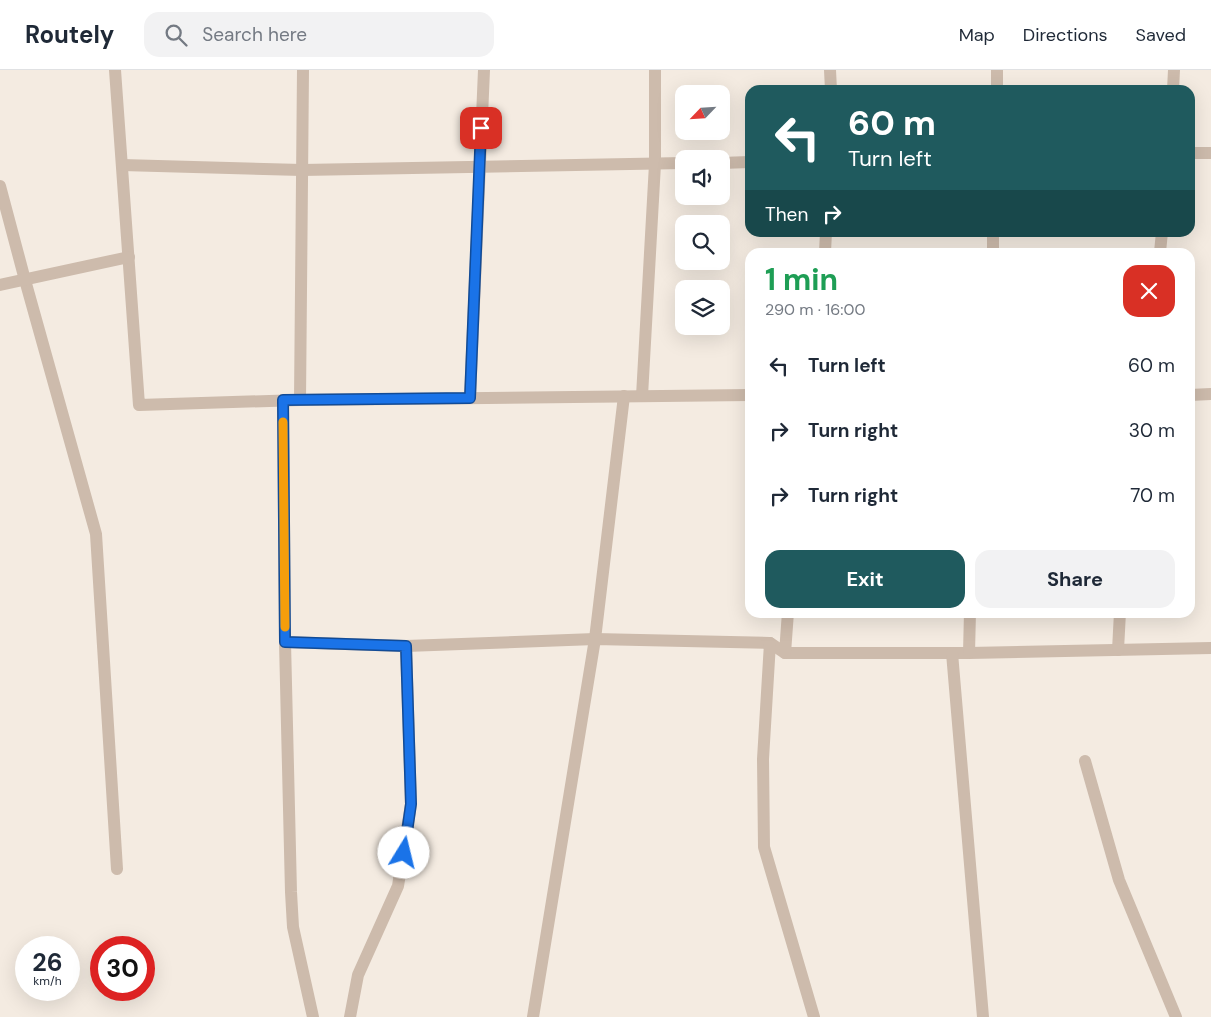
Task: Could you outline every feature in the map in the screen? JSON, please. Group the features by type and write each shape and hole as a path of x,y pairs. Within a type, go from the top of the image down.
{"street":[{"path":"115,70 139,405 283,400 745,395"},
{"path":"300,400 303,70"},
{"path":"470,398 484,70"},
{"path":"642,396 655,164 656,70"},
{"path":"830,70 831,85"},
{"path":"997,85 998,70"},
{"path":"1173,85 1174,70"},
{"path":"1195,153 1211,153"},
{"path":"730,163 745,162"},
{"path":"122,165 302,170 675,163"},
{"path":"0,186 24,280 96,534 117,869"},
{"path":"0,285 129,257"},
{"path":"1195,395 1211,394"},
{"path":"533,1017 595,639 624,396"},
{"path":"283,400 285,642 291,892 294,927 313,1017"},
{"path":"785,653 788,618"},
{"path":"969,653 970,618"},
{"path":"1118,650 1120,618"},
{"path":"285,642 406,646 595,639 770,643 785,653 969,653 1211,648"},
{"path":"770,643 763,759 764,847 814,1017"},
{"path":"350,1017 358,975 398,886 411,804 406,646"},
{"path":"952,653 983,1017"},
{"path":"1085,761 1119,880 1176,1017"}],"slow traffic":[{"path":"283,422 285,627"}],"route":[{"path":"404,853 411,804 406,646 285,642 283,400 470,398 481,128"}]}
